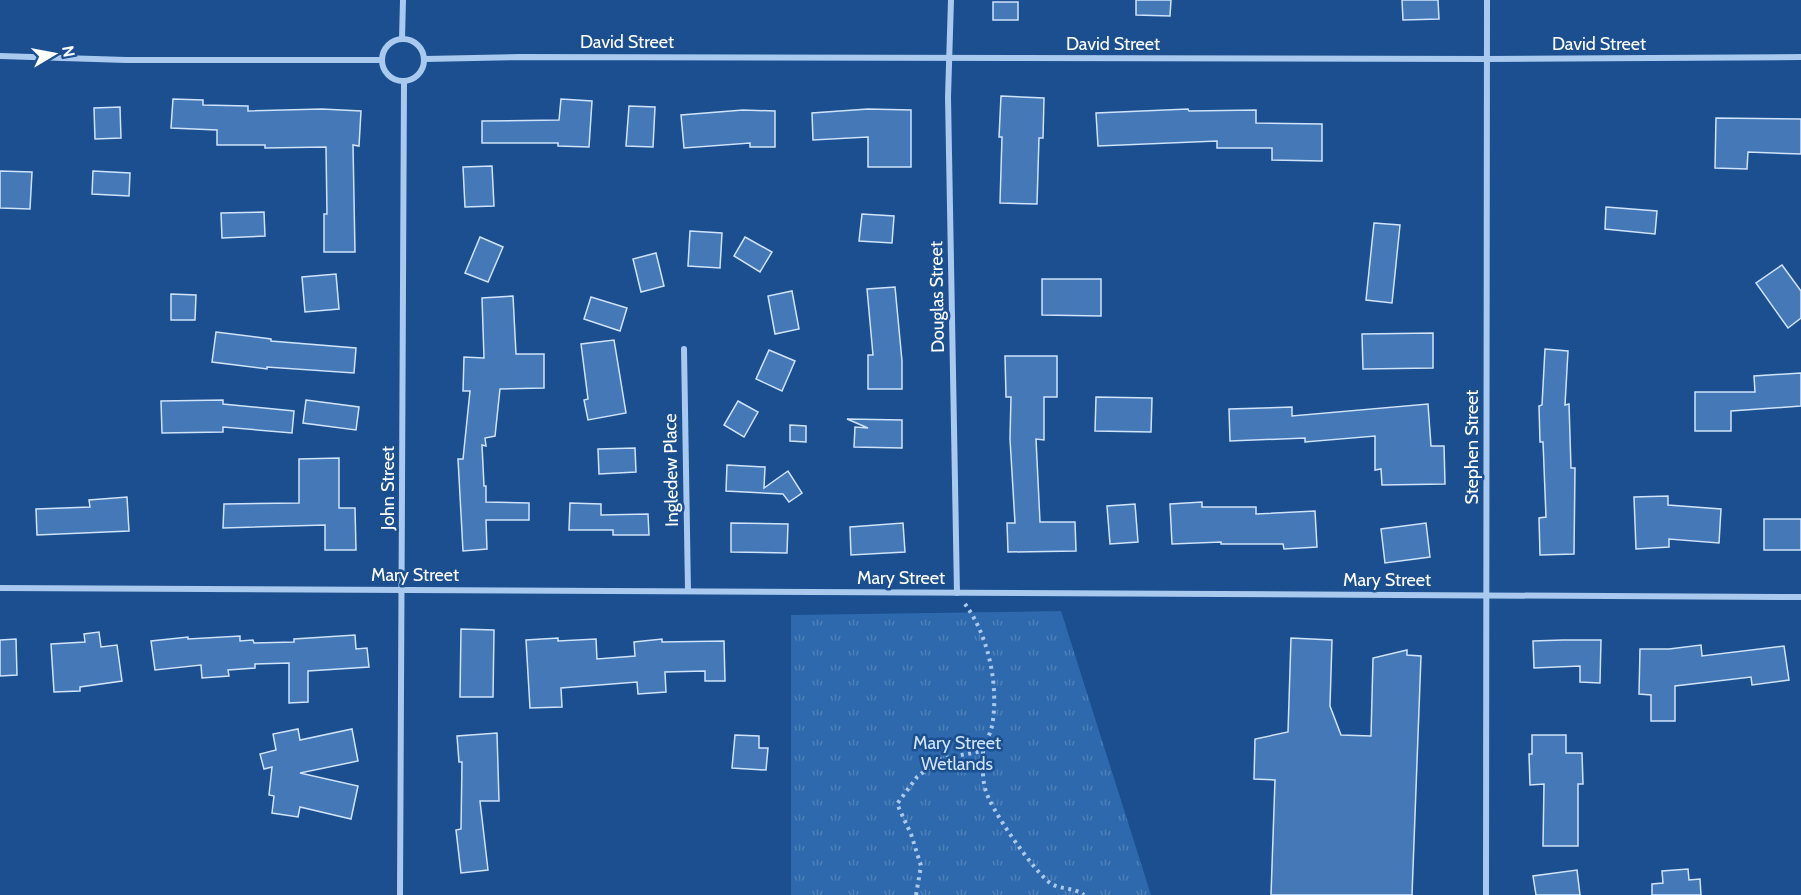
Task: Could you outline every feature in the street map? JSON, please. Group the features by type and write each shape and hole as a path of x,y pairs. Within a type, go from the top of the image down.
{"street":[{"path":"402,0 402,39"},
{"name":"Douglas Street","path":"951,0 949,58 957,593"},
{"name":"Stephen Street","path":"1486,895 1487,0"},
{"path":"402,39 409,39 420,46 425,59 422,72 411,81 404,82 397,81 386,73 382,60 388,45 402,39"},
{"path":"0,56 126,60 382,60"},
{"name":"David Street","path":"425,59 519,57 1487,60 1801,57"},
{"name":"John Street","path":"400,895 404,82"},
{"name":"Ingledew Place","path":"684,348 688,591"},
{"name":"Mary Street","path":"0,588 1801,597"}],"path":[{"path":"957,593 976,618 988,658 995,693 993,723 983,751 985,789 997,815 1024,854 1051,884 1079,891 1084,895"},
{"path":"916,895 921,866 911,834 897,804 917,777 940,759 983,751"}],"green space":[{"name":"Mary Street Wetlands","path":"1061,611 1151,895 791,895 791,615"}],"building":[{"path":"1136,0 1171,0 1170,16 1136,15"},
{"path":"1402,0 1438,0 1439,19 1403,20"},
{"path":"993,2 1018,2 1018,20 993,20"},
{"path":"1001,96 1044,98 1043,138 1039,138 1037,204 1000,203"},
{"path":"173,99 203,100 203,105 248,106 248,111 322,109 361,111 359,146 353,145 355,252 324,252 324,214 327,214 326,147 265,148 265,145 217,145 217,130 171,128"},
{"path":"561,99 592,101 589,147 558,146 558,143 482,143 482,121 559,120"},
{"path":"629,106 655,107 653,147 626,146"},
{"path":"120,107 121,138 95,139 94,108"},
{"path":"868,109 911,110 911,167 868,167 868,137 813,140 812,113"},
{"path":"1188,109 1189,111 1256,110 1256,123 1322,124 1322,161 1272,160 1272,148 1217,148 1217,141 1098,146 1096,113"},
{"path":"743,110 775,111 775,147 750,147 750,143 684,148 681,115"},
{"path":"1716,118 1801,119 1801,154 1748,152 1747,169 1715,168"},
{"path":"492,166 494,206 465,207 463,167"},
{"path":"0,171 32,172 30,209 0,208"},
{"path":"93,171 130,173 129,196 92,194"},
{"path":"1606,207 1657,211 1655,234 1605,229"},
{"path":"264,212 265,236 222,238 221,213"},
{"path":"862,214 894,216 892,243 859,241"},
{"path":"1374,223 1400,225 1392,303 1366,300"},
{"path":"690,231 722,233 720,268 688,266"},
{"path":"480,237 503,247 488,282 465,273"},
{"path":"745,237 772,252 760,272 734,256"},
{"path":"656,253 664,286 641,292 633,259"},
{"path":"1782,265 1801,291 1801,318 1788,328 1756,283"},
{"path":"336,274 339,309 305,312 302,277"},
{"path":"1042,279 1101,279 1101,316 1042,315"},
{"path":"895,287 902,361 902,389 868,389 868,355 873,355 867,289"},
{"path":"792,291 799,329 775,334 768,296"},
{"path":"171,294 196,295 195,320 171,320"},
{"path":"513,296 516,354 544,354 544,388 500,389 495,436 485,438 486,446 482,445 484,486 486,486 486,502 529,503 529,520 486,520 487,549 463,551 458,459 463,459 470,391 463,391 464,357 484,358 482,298"},
{"path":"591,297 627,308 620,331 584,319"},
{"path":"216,332 271,339 271,341 356,348 354,373 267,367 267,369 212,362"},
{"path":"1433,333 1433,368 1363,369 1362,334"},
{"path":"614,340 626,413 588,420 584,400 588,399 581,344"},
{"path":"1545,349 1568,351 1565,405 1569,404 1571,468 1575,468 1574,554 1540,555 1539,518 1546,517 1539,406 1542,405"},
{"path":"769,350 795,361 782,391 756,379"},
{"path":"1005,356 1057,356 1057,397 1044,397 1044,440 1036,439 1040,522 1075,522 1076,551 1008,552 1007,523 1015,523 1010,439 1011,397 1006,397"},
{"path":"1801,373 1801,406 1731,411 1731,431 1695,431 1695,392 1755,392 1754,376"},
{"path":"1096,397 1152,398 1151,432 1095,431"},
{"path":"223,400 223,404 294,411 292,433 223,427 223,432 162,433 161,401"},
{"path":"306,400 359,407 356,430 303,423"},
{"path":"738,401 758,412 744,437 724,425"},
{"path":"1428,404 1431,446 1444,446 1445,484 1382,485 1381,469 1375,470 1375,436 1305,442 1305,438 1230,441 1229,409 1292,407 1292,416"},
{"path":"847,419 902,420 902,448 854,447 855,427 868,428"},
{"path":"790,425 806,426 806,442 790,441"},
{"path":"635,448 636,472 599,474 598,449"},
{"path":"339,458 339,508 355,508 356,550 325,550 325,525 223,528 224,504 299,503 299,459"},
{"path":"727,465 765,467 764,488 788,471 802,493 789,502 783,494 726,491"},
{"path":"1668,496 1668,505 1721,509 1719,543 1669,539 1669,547 1636,549 1634,497"},
{"path":"127,497 129,531 37,535 36,509 90,507 89,500"},
{"path":"1202,502 1202,507 1256,507 1256,514 1315,511 1317,547 1284,549 1283,544 1221,544 1221,542 1172,544 1170,504"},
{"path":"570,503 601,504 601,515 648,514 649,535 613,535 613,530 569,530"},
{"path":"1135,504 1138,542 1110,544 1107,506"},
{"path":"1764,519 1801,519 1801,550 1764,550"},
{"path":"731,523 788,524 787,553 731,552"},
{"path":"903,523 905,552 851,555 850,527"},
{"path":"1426,523 1430,557 1385,563 1381,529"},
{"path":"461,629 494,630 493,697 460,697"},
{"path":"99,632 101,647 117,645 122,681 80,687 80,691 54,692 51,644 85,642 84,634"},
{"path":"355,635 356,649 367,648 369,667 308,671 308,702 289,703 289,663 255,664 255,668 228,670 229,676 202,678 201,665 155,670 151,641 188,637 188,639 240,636 240,641 253,640 254,643 294,642 294,639"},
{"path":"558,638 558,641 596,639 597,659 635,656 634,642 662,639 662,642 724,641 725,681 705,681 705,671 665,672 666,692 638,694 637,682 561,688 562,707 530,708 526,640"},
{"path":"1291,638 1332,640 1330,706 1341,735 1371,736 1373,658 1407,650 1407,655 1421,656 1412,895 1271,895 1275,780 1254,779 1255,739 1288,732"},
{"path":"16,639 17,675 0,676 0,640"},
{"path":"1601,640 1600,683 1580,682 1580,666 1534,668 1533,641"},
{"path":"1701,645 1702,656 1784,646 1789,680 1752,685 1751,677 1675,686 1675,721 1651,721 1651,695 1639,694 1640,649 1669,649"},
{"path":"298,729 300,740 352,729 358,761 300,773 358,786 351,819 300,807 298,817 272,813 274,796 269,795 272,767 264,769 260,754 276,750 273,734"},
{"path":"497,733 499,801 480,801 488,870 461,873 456,830 461,829 462,762 459,762 457,736"},
{"path":"735,735 759,736 759,748 768,748 766,770 732,768"},
{"path":"1532,735 1566,735 1566,753 1582,753 1583,784 1578,784 1578,846 1543,846 1544,784 1530,785 1529,754 1532,754"},
{"path":"1688,869 1689,880 1700,879 1701,895 1652,895 1652,884 1663,883 1662,871"},
{"path":"1577,870 1580,895 1536,895 1533,876"}]}
